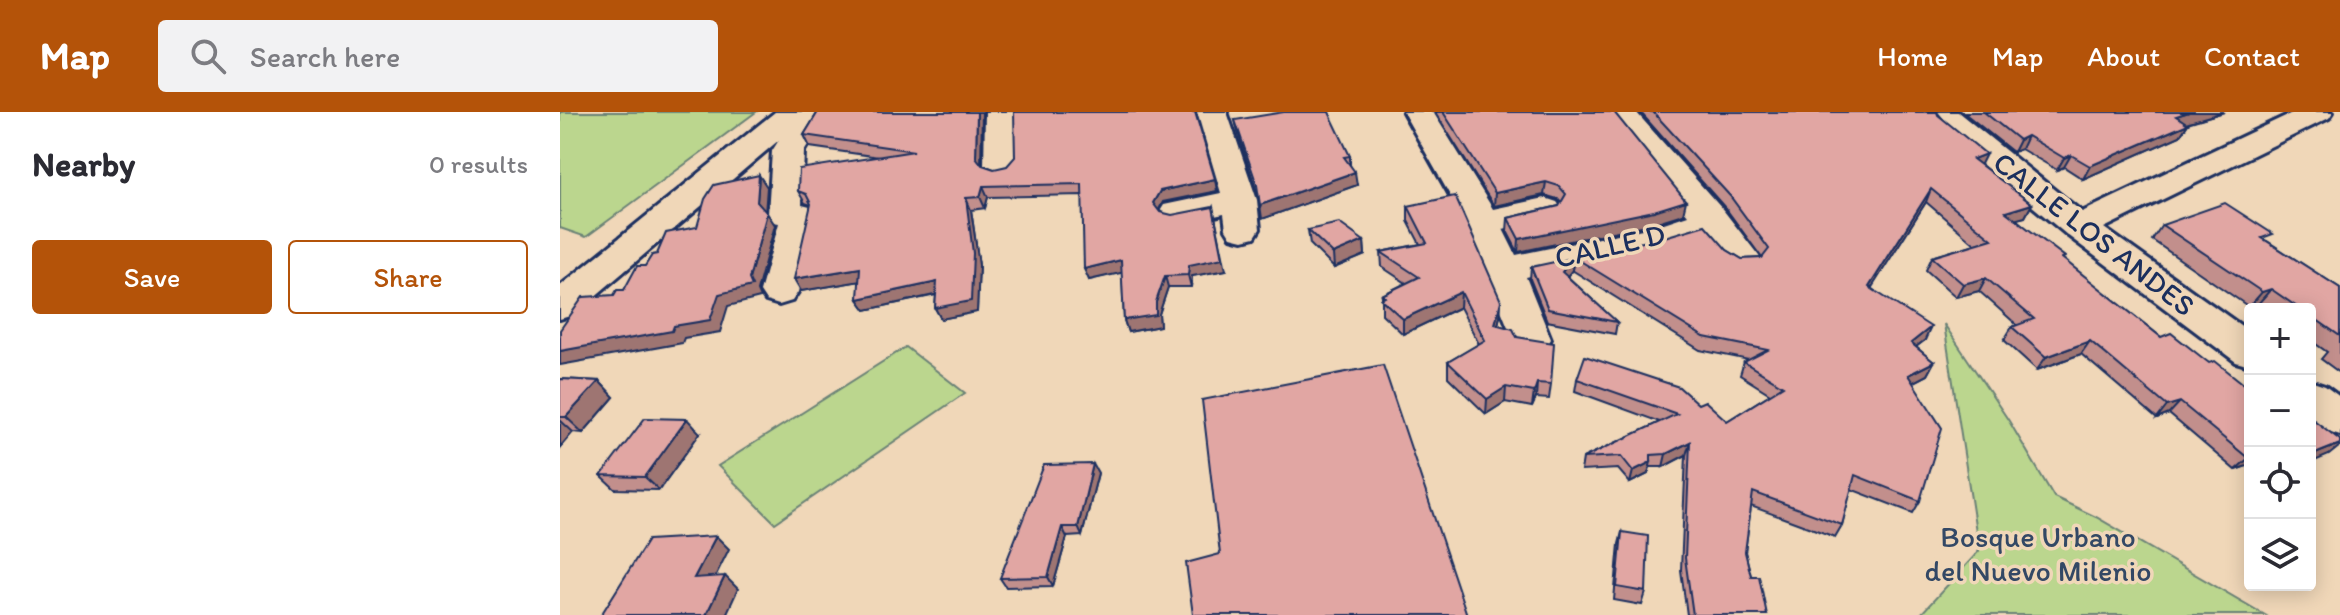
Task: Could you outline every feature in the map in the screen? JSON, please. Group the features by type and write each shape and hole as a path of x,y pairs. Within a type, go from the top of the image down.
{"street":[{"path":"560,306 794,112"},
{"path":"779,292 798,215 785,214 788,151 813,112"},
{"path":"1000,112 1000,168"},
{"path":"1418,112 1485,222 1531,339"},
{"path":"1620,112 1744,260"},
{"name":"CALLE LOS ANDES","path":"1943,112 1946,119 2079,227 2244,348"},
{"path":"2079,227 2318,112"},
{"path":"1176,213 1242,214 1224,119"},
{"path":"1485,222 1545,209"},
{"name":"CALLE D","path":"1506,269 1658,237 1712,219"},
{"path":"2316,401 2340,419"}],"green space":[{"path":"560,112 756,112 586,237 560,228"},
{"name":"Bosque Urbano del Nuevo Milenio","path":"1944,324 2009,421 2054,497 2096,517 2265,615 1920,615 1979,551"},
{"path":"906,347 965,393 775,523 718,466"}],"building":[{"path":"818,112 977,112 976,157 982,165 994,169 1007,166 1015,157 1014,112 1195,112 1215,179 1160,191 1153,203 1160,212 1172,215 1213,207 1223,258 1189,265 1188,275 1165,276 1156,302 1156,315 1124,320 1121,260 1084,269 1082,184 983,186 980,197 966,198 973,253 971,301 935,308 937,282 858,299 860,268 794,279 811,204 806,194 798,191 799,169 914,151 804,135"},
{"path":"1284,112 1329,112 1350,156 1344,157 1355,172 1260,205 1257,185 1235,120"},
{"path":"1443,112 1614,112 1686,201 1654,211 1519,239 1508,218 1559,206 1566,194 1559,186 1546,182 1495,193"},
{"path":"1653,112 1937,112 1986,154 1973,159 2032,204 2006,212 2161,337 2171,333 2209,363 2215,361 2244,384 2244,455 2180,402 2167,406 2090,341 2046,357 2012,327 2034,319 1986,278 1963,284 1932,257 1992,239 1931,189 1869,287 1931,327 1911,343 1934,362 1908,375 1942,428 1920,501 1855,475 1842,525 1753,492 1745,552 1751,576 1759,576 1767,615 1693,615 1685,558 1690,442 1666,454 1651,455 1651,462 1633,471 1621,456 1583,458 1677,414 1577,379 1585,356 1679,387 1698,404 1705,401 1727,421 1783,386 1744,362 1768,350 1704,337 1574,257 1705,225 1727,250 1742,259 1762,258 1769,249 1730,196"},
{"path":"1984,112 2189,112 2176,116 2188,124 2090,166 2071,155 2064,158 2027,136 2019,140"},
{"path":"759,175 757,202 767,213 749,279 752,286 719,294 710,320 674,326 672,331 560,351 560,330 583,297 614,295 617,290 624,290 637,266 645,266 652,255 657,254 666,233 697,227 705,199 714,185"},
{"path":"1455,196 1501,301 1495,324 1513,329 1517,337 1554,343 1551,384 1537,383 1534,392 1506,387 1487,399 1448,362 1485,340 1461,292 1403,319 1381,299 1385,297 1382,295 1419,277 1381,252 1427,243 1408,206"},
{"path":"2225,203 2273,234 2262,238 2340,288 2340,336 2316,319 2316,303 2291,303 2271,289 2262,292 2162,225"},
{"path":"1339,223 1364,241 1333,254 1308,230"},
{"path":"1573,258 1562,272 1617,322 1548,309 1531,267"},
{"path":"1383,365 1467,615 1193,615 1186,563 1220,554 1202,400"},
{"path":"560,379 599,381 566,417 560,417"},
{"path":"645,418 687,419 645,477 601,476"},
{"path":"2316,422 2340,440 2340,444 2316,454"},
{"path":"1093,464 1078,527 1062,527 1048,577 1000,578 1044,465"},
{"path":"1622,532 1648,536 1646,592 1617,587"},
{"path":"716,536 694,578 725,576 706,615 601,615 648,540"}]}
